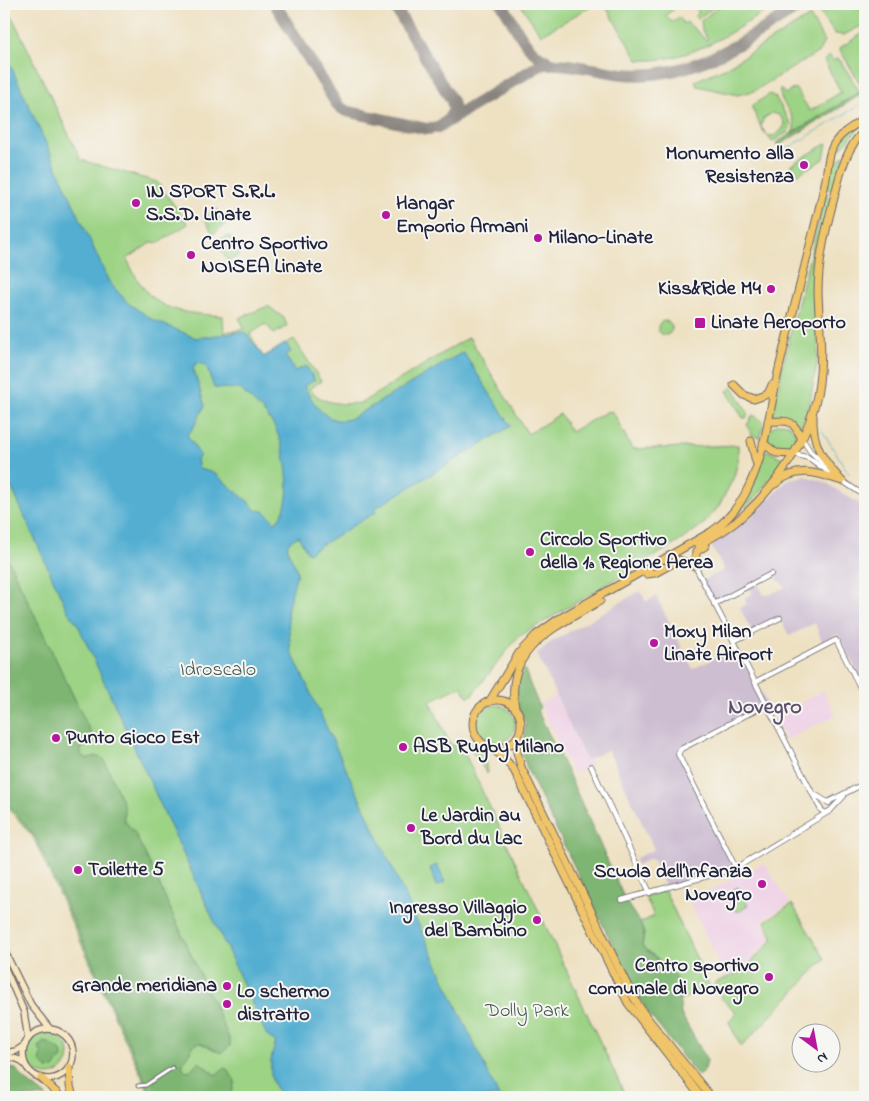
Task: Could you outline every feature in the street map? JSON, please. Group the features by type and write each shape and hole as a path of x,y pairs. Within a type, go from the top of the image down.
{"main road":[{"path":"701,1097 628,1003 514,770 503,757 480,741 473,726 477,711 489,702 512,662 536,635 557,620 714,530 740,502 755,472 779,366 822,196 828,162 836,138 865,118"},
{"path":"842,481 825,462 816,447 813,430 814,408 822,357 819,274 824,236 845,161 863,132"},
{"path":"822,196 830,192 834,201"},
{"path":"734,385 750,398 762,398 770,391 779,366"},
{"path":"757,501 778,476 792,454 802,437 814,408"},
{"path":"768,421 789,421 802,437"},
{"path":"751,441 756,458 755,472"},
{"path":"762,443 776,453 792,454"},
{"path":"647,574 679,560 695,566 695,559 699,549 719,537 779,481 796,473 815,472 842,481"},
{"path":"710,1097 644,1014 628,988 521,767 517,752 517,737 521,720 515,708 513,693 514,675 520,660 531,647 559,625 730,527"},
{"path":"489,702 503,701 515,708"},
{"path":"490,747 505,747 517,737"},
{"path":"4,950 31,1005 50,1029"},
{"path":"4,966 24,1012 26,1042 23,1056 28,1069"},
{"path":"4,1054 16,1051 39,1030 50,1029 61,1032 71,1042 73,1056 69,1067 70,1086 73,1097"},
{"path":"4,1054 20,1060 61,1097"},
{"path":"41,1078 57,1077 69,1067"}],"street":[{"path":"802,437 812,453 842,481"},
{"path":"792,454 809,458 865,496"},
{"path":"695,566 821,810"},
{"path":"714,604 772,574"},
{"path":"734,641 780,618"},
{"path":"756,682 836,640 865,697"},
{"path":"736,868 678,754 681,749 767,704"},
{"path":"591,766 650,893"},
{"path":"808,825 821,810 822,804 865,783"},
{"path":"622,900 736,868 829,811 851,790"},
{"path":"812,794 827,802 831,806 829,811"},
{"path":"821,810 829,811"},
{"path":"138,1086 146,1085 172,1068"}],"shaded area":[{"path":"805,476 823,481 860,504 865,516 865,687 838,634 822,642 815,623 789,636 780,618 752,632 740,608 747,604 744,598 752,594 748,587 714,604 702,581 724,570 711,546 749,519 789,479","holes":["773,574 785,587 769,595 764,595 757,582"]},
{"path":"640,591 646,602 656,596 693,669 737,647 767,704 681,749 678,754 736,868 666,888 653,860 649,859 637,865 634,859 654,849 608,750 586,760 537,654 548,644"},
{"path":"823,690 836,715 786,740 775,718 802,705 801,702"},
{"path":"556,696 586,759 589,758 592,765 573,774 540,704"},
{"path":"764,863 790,903 762,920 771,938 742,969 726,977 689,901"}],"green space":[{"name":"Idroscalo","path":"4,4 6,4 81,160 157,182 188,224 158,243 152,242 127,259 144,289 164,305 189,313 223,316 224,332 245,329 239,318 268,306 284,318 287,326 274,334 266,324 250,334 263,357 294,339 321,381 309,389 326,401 346,404 361,403 469,337 528,434 560,414 571,432 608,411 613,412 632,449 738,445 738,461 734,477 719,506 706,522 680,541 518,637 472,695 468,697 461,686 430,701 450,744 463,750 626,1097 151,1097 33,837 4,803"},
{"path":"520,4 595,4 541,35"},
{"path":"604,4 681,4 666,15 672,22 679,17 684,24 687,22 706,40 708,39 702,30 701,21 721,4 777,4 712,43 676,56 658,60 638,60"},
{"path":"697,4 718,4 697,19 695,16 699,13 694,6"},
{"path":"830,4 865,4 865,24 844,35 835,34 820,13 820,10"},
{"path":"810,16 824,41 819,52 754,91 738,95 697,86 695,81 727,67"},
{"path":"865,32 865,92 840,50 841,47"},
{"path":"830,56 833,61 838,58 840,60 860,92 791,134 794,123 782,100 780,88 785,94 795,88 810,111 841,92 824,60"},
{"path":"860,92 862,94 778,146 776,143"},
{"path":"770,94 776,98 791,124 788,132 772,142 761,127 751,106","holes":["772,113 779,115 784,122 783,129 774,136 767,135 761,127 763,119"]},
{"path":"865,122 843,146 832,153 842,139"},
{"path":"827,143 824,159 794,176 790,168 791,165"},
{"path":"844,155 833,191 827,189 831,166"},
{"path":"828,195 831,198 821,235 816,274 818,357 809,407 800,426 788,417 774,417 773,415 782,367 825,196"},
{"path":"217,209 225,224 213,234 203,216"},
{"path":"228,236 231,237 240,255 228,261 217,244 218,241"},
{"path":"662,321 668,321 672,328 668,335 662,335 658,331 658,325"},
{"path":"733,387 748,413 746,418 743,418 727,391"},
{"path":"753,415 764,422 760,438 752,435 747,425"},
{"path":"782,423 792,427 796,437 792,447 782,451 772,447 768,437 772,427"},
{"path":"766,450 784,459 781,465 754,499 726,524 748,496"},
{"path":"4,551 93,737 93,740 81,749 81,755 88,759 95,756 104,759 124,806 124,820 134,832 149,862 230,1040 230,1046 221,1053 200,1043 194,1045 182,1064 184,1070 189,1071 199,1062 216,1075 224,1068 228,1070 235,1081 231,1097 153,1097 36,838 4,799"},
{"path":"525,670 540,708 537,710 568,773 626,902 640,923 644,933 642,946 668,968 677,981 681,1014 707,1060 705,1069 698,1076 648,1013 635,991 528,771 522,753 526,723 515,700 518,672"},
{"path":"496,705 510,710 515,724 510,738 496,743 482,738 477,724 482,710"},
{"path":"468,743 480,745 485,754 487,774"},
{"path":"738,887 748,906 737,912 727,893"},
{"path":"665,891 710,987 680,1000 677,981 659,960 642,946 644,933 640,923 654,916 645,896"},
{"name":"Centro sportivo comunale di Novegro","path":"792,904 825,959 741,1047 729,1022 736,1012 721,998 715,983 744,970 773,939 765,921"},
{"path":"52,1033 60,1036 66,1042 69,1054 66,1066 60,1072 44,1075 36,1072 30,1066 27,1050 30,1042 36,1036"},
{"path":"43,1042 49,1043 61,1051 62,1057 54,1068 47,1069 40,1061 42,1055 39,1047"},
{"path":"4,1067 16,1069 24,1079 47,1097 4,1097"}],"water":[{"name":"Idroscalo","path":"4,51 109,282 128,303 153,320 196,338 239,332 246,333 264,357 286,343 291,352 285,355 295,371 306,366 315,380 304,386 313,401 323,413 337,420 354,417 463,352 511,426 374,509 376,512 308,553 298,536 288,543 288,551 297,573 287,611 291,651 499,1097 304,1097 299,1093 280,1093 276,1088 270,1069 276,1042 267,1036 77,623 68,612 4,471","holes":["196,363 206,365 214,388 240,389 258,406 274,426 282,448 288,491 282,514 275,522 264,511 255,510 251,504 214,473 199,469 197,460 200,455 187,435 205,406 193,368"]},
{"path":"437,865 445,882 436,886 430,868"}],"waterway":[{"path":"785,150 865,102"},
{"path":"821,429 849,474"},
{"path":"863,504 865,510"}],"taxiway":[{"path":"275,4 338,106 346,111 427,129 438,127 540,65 570,65 623,74 649,74 673,71 696,64 741,43 804,4"},
{"path":"393,4 452,101 454,110 448,120"},
{"path":"502,4 528,47 535,54 552,63"}],"place":[{"name":"Monumento alla Resistenza","path":"804,165"},
{"name":"IN SPORT S.R.L. S.S.D. Linate","path":"136,203"},
{"name":"Hangar Emporio Armani","path":"386,215"},
{"name":"Milano-Linate","path":"538,238"},
{"name":"Centro Sportivo NOISEA Linate","path":"191,255"},
{"name":"Kiss&Ride M4","path":"771,289"},
{"name":"Linate Aeroporto","path":"700,323"},
{"name":"Circolo Sportivo della 1ª Regione Aerea","path":"530,552"},
{"name":"Moxy Milan Linate Airport","path":"654,643"},
{"name":"Punto Gioco Est","path":"56,738"},
{"name":"ASB Rugby Milano","path":"403,747"},
{"name":"Le Jardin au Bord du Lac","path":"411,828"},
{"name":"Toilette 5","path":"78,870"},
{"name":"Scuola dell’Infanzia Novegro","path":"762,884"},
{"name":"Ingresso Villaggio del Bambino","path":"537,920"},
{"name":"Centro sportivo comunale di Novegro","path":"769,977"},
{"name":"Grande meridiana","path":"227,986"},
{"name":"Lo schermo distratto","path":"227,1004"}],"district":[{"name":"Novegro","path":"765,708"}],"park label":[{"name":"Dolly Park","path":"527,1011"}]}
